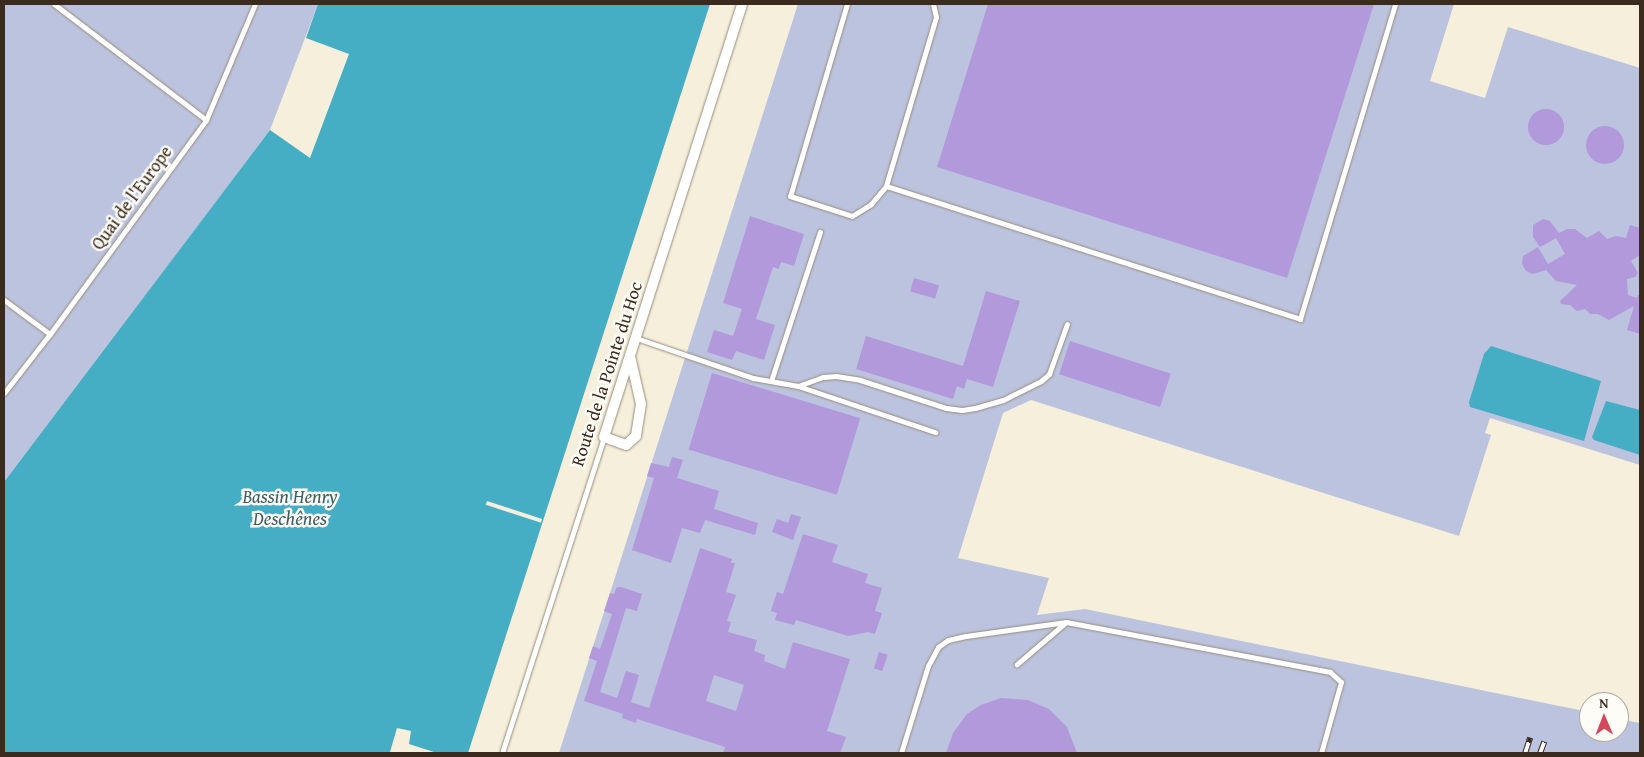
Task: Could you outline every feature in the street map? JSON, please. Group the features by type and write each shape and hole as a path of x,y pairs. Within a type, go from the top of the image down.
{"street":[{"name":"Route de la Pointe du Hoc","path":"604,437 742,4"},
{"path":"604,437 626,445 636,436 641,404 630,356"}],"lane":[{"path":"54,4 206,120"},
{"name":"Quai de l'Europe","path":"4,393 50,334 206,120 255,4"},
{"path":"847,4 790,196 852,216 871,204 886,186 936,17 934,4"},
{"path":"886,186 1300,319 1395,4"},
{"path":"771,382 820,232"},
{"path":"4,300 50,334"},
{"path":"798,386 822,377 836,376 860,380 946,408 962,410 975,408 1003,400 1041,382 1049,374 1067,324"},
{"path":"636,338 753,378 798,386 935,432"},
{"name":"Route de la Pointe du Hoc","path":"502,753 604,437"},
{"path":"1017,664 1066,622"},
{"path":"901,753 928,666 938,647 948,640 966,636 1066,622 1330,672 1341,682 1320,753"}],"shaded area":[{"path":"4,4 318,4 270,130 4,482"},
{"path":"798,4 1454,4 1430,81 1485,98 1508,27 1640,68 1640,465 1490,418 1485,433 1491,435 1459,536 1031,400 1003,413 958,558 1049,578 1037,615 1085,609 1579,710 1579,742 1629,742 1629,721 1640,723 1640,753 559,753"}],"water":[{"name":"Bassin Henry Deschênes","path":"318,4 710,4 468,753 4,753 4,482 270,130 310,158 349,54 306,38"},
{"path":"1491,346 1601,381 1584,441 1470,407 1469,402 1484,354"},
{"path":"1606,401 1640,410 1640,455 1594,440 1592,437"}],"pier":[{"path":"487,501 542,519 541,523 486,505"},
{"path":"397,728 411,731 409,744 437,753 390,752"}],"building":[{"path":"988,4 1374,4 1287,278 937,167"},
{"path":"1546,109 1553,110 1559,114 1563,120 1563,134 1559,140 1553,144 1546,145 1539,144 1533,140 1529,134 1528,127 1529,120 1533,114 1539,110"},
{"path":"1605,126 1618,132 1624,145 1618,158 1605,164 1592,158 1586,145 1592,132"},
{"path":"750,216 804,234 794,266 781,262 779,269 773,267 756,319 775,325 764,360 736,351 732,360 707,352 714,330 733,336 742,309 723,303"},
{"path":"1543,219 1550,221 1559,233 1567,229 1575,229 1587,238 1599,231 1607,239 1616,236 1626,238 1630,225 1640,228 1640,255 1631,261 1638,273 1635,277 1627,279 1628,295 1637,298 1640,295 1640,334 1627,330 1634,306 1609,320 1598,314 1590,314 1585,309 1577,311 1570,305 1561,304 1560,301 1577,285 1556,281 1546,270 1533,274 1526,271 1522,264 1523,256 1538,247 1548,264 1565,254 1556,238 1540,247 1533,237 1533,225"},
{"path":"914,278 939,285 935,299 910,291"},
{"path":"986,291 1020,301 993,387 967,379 964,389 957,386 953,399 856,369 866,336 963,366"},
{"path":"1070,341 1171,374 1160,407 1059,374"},
{"path":"712,373 860,418 837,495 689,450"},
{"path":"672,457 683,460 677,478 719,491 714,509 758,523 755,535 705,520 700,533 682,528 671,563 632,550 654,478 647,476 651,463 669,467"},
{"path":"791,514 801,517 793,540 772,532 777,519 788,523"},
{"path":"803,534 838,545 832,562 868,574 865,583 882,588 875,611 882,613 875,634 868,632 848,636 796,620 794,625 775,620 777,613 771,611 777,592 783,594"},
{"path":"700,548 732,559 731,563 735,563 726,592 736,595 727,621 731,622 728,632 757,640 754,651 765,655 764,661 785,669 793,642 850,659 827,731 846,737 840,753 723,753 725,747 637,719 636,723 622,718 623,714 584,701 597,661 589,658 593,646 600,649 612,614 604,611 610,593 614,594 617,587 642,594 637,611 626,608 600,692 617,698 626,671 639,675 631,702 649,708","holes":["714,675 744,685 736,711 706,701"]},
{"path":"879,652 888,655 882,671 874,668"},
{"path":"1001,698 1028,700 1049,709 1067,727 1077,753 946,753 953,733 967,714 981,705"}],"railway":[{"path":"1525,753 1530,738"},
{"path":"1540,753 1544,742"}]}
